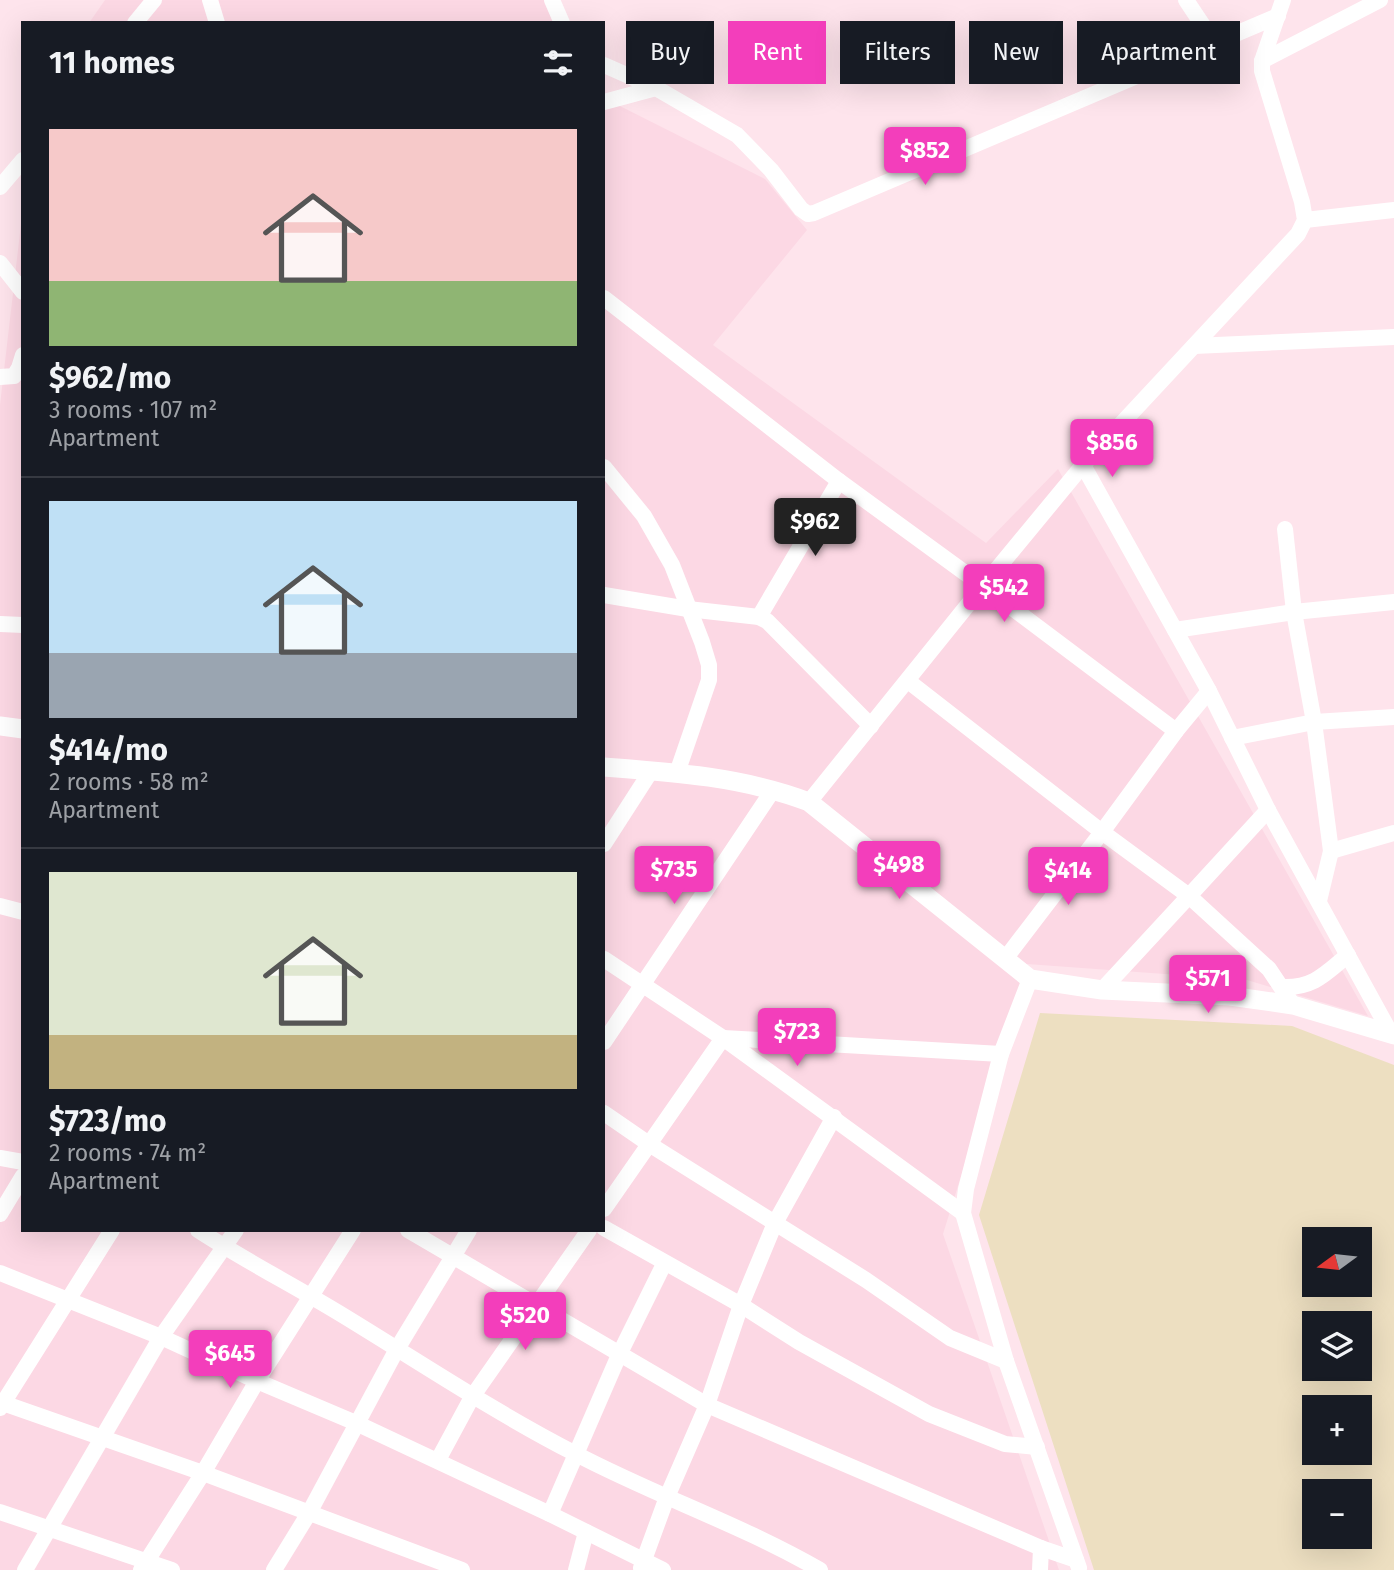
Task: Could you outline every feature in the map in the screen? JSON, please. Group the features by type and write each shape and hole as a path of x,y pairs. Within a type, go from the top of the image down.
{"street":[{"path":"137,21 154,0"},
{"path":"210,0 216,21"},
{"path":"552,0 561,21"},
{"path":"1186,0 1200,21"},
{"path":"1262,61 1380,0"},
{"path":"1240,29 1281,8"},
{"path":"809,802 1083,465 1298,234 1305,220 1302,201 1262,71 1262,61 1281,8"},
{"path":"605,65 656,89 737,135 808,214 1116,84"},
{"path":"605,102 656,89"},
{"path":"0,187 21,162"},
{"path":"1305,220 1394,210"},
{"path":"0,263 21,289"},
{"path":"605,299 839,481 1176,731"},
{"path":"1194,346 1394,337"},
{"path":"0,377 13,376 21,362"},
{"path":"1083,465 1209,691 1268,810 1392,1035"},
{"path":"605,468 644,516 672,565 709,665 709,680 677,773"},
{"path":"759,617 839,481"},
{"path":"1285,529 1294,612 1314,722 1331,851 1319,901"},
{"path":"605,594 688,609 759,617 767,621 871,726"},
{"path":"1175,630 1294,612 1394,602"},
{"path":"0,624 21,625"},
{"path":"908,681 1189,896 1269,969 1293,1005"},
{"path":"1005,959 1209,691"},
{"path":"1232,737 1314,722 1394,717"},
{"path":"0,726 21,729"},
{"path":"605,767 677,773 773,790 809,802 1030,979 1102,989 1230,996 1293,1005 1392,1035"},
{"path":"605,842 651,771"},
{"path":"605,1041 773,790"},
{"path":"1102,989 1268,810"},
{"path":"1331,851 1394,833"},
{"path":"0,906 21,911"},
{"path":"1283,987 1305,986 1321,978 1348,955"},
{"path":"605,960 723,1038 963,1213"},
{"path":"1030,979 1000,1054 966,1189 963,1213 1006,1362 1078,1565"},
{"path":"1376,1004 1394,1005"},
{"path":"723,1038 1000,1054"},
{"path":"605,1208 723,1038"},
{"path":"605,1113 649,1144 950,1338 1006,1362"},
{"path":"642,1565 667,1497 707,1405 741,1305 775,1223 834,1117"},
{"path":"0,1158 21,1161"},
{"path":"0,1214 21,1179"},
{"path":"605,1229 929,1414 1005,1444 1037,1447"},
{"path":"111,1232 1,1404 203,1473 461,1570"},
{"path":"201,1232 472,1397 577,1455 718,1519 820,1570"},
{"path":"24,1570 161,1337 235,1232"},
{"path":"144,1565 352,1232"},
{"path":"411,1232 707,1405 1078,1565"},
{"path":"274,1570 309,1514 397,1349 468,1232"},
{"path":"438,1460 472,1397 588,1232"},
{"path":"550,1514 619,1355 664,1264"},
{"path":"0,1273 161,1337 356,1423 550,1514 642,1565 663,1570"},
{"path":"0,1513 48,1527 144,1565 172,1570"},
{"path":"576,1570 586,1532"},
{"path":"1040,1570 1041,1548"}],"shaded area":[{"path":"105,0 546,0 552,21 90,21"},
{"path":"605,99 765,179 807,230 713,345 986,543 1058,469 1368,1016 1247,980 1027,964 943,1234 1059,1570 0,1570 0,405 21,224 21,1232 605,1232"},
{"path":"1040,1013 1292,1026 1394,1065 1394,1570 1094,1570 979,1215"}]}
